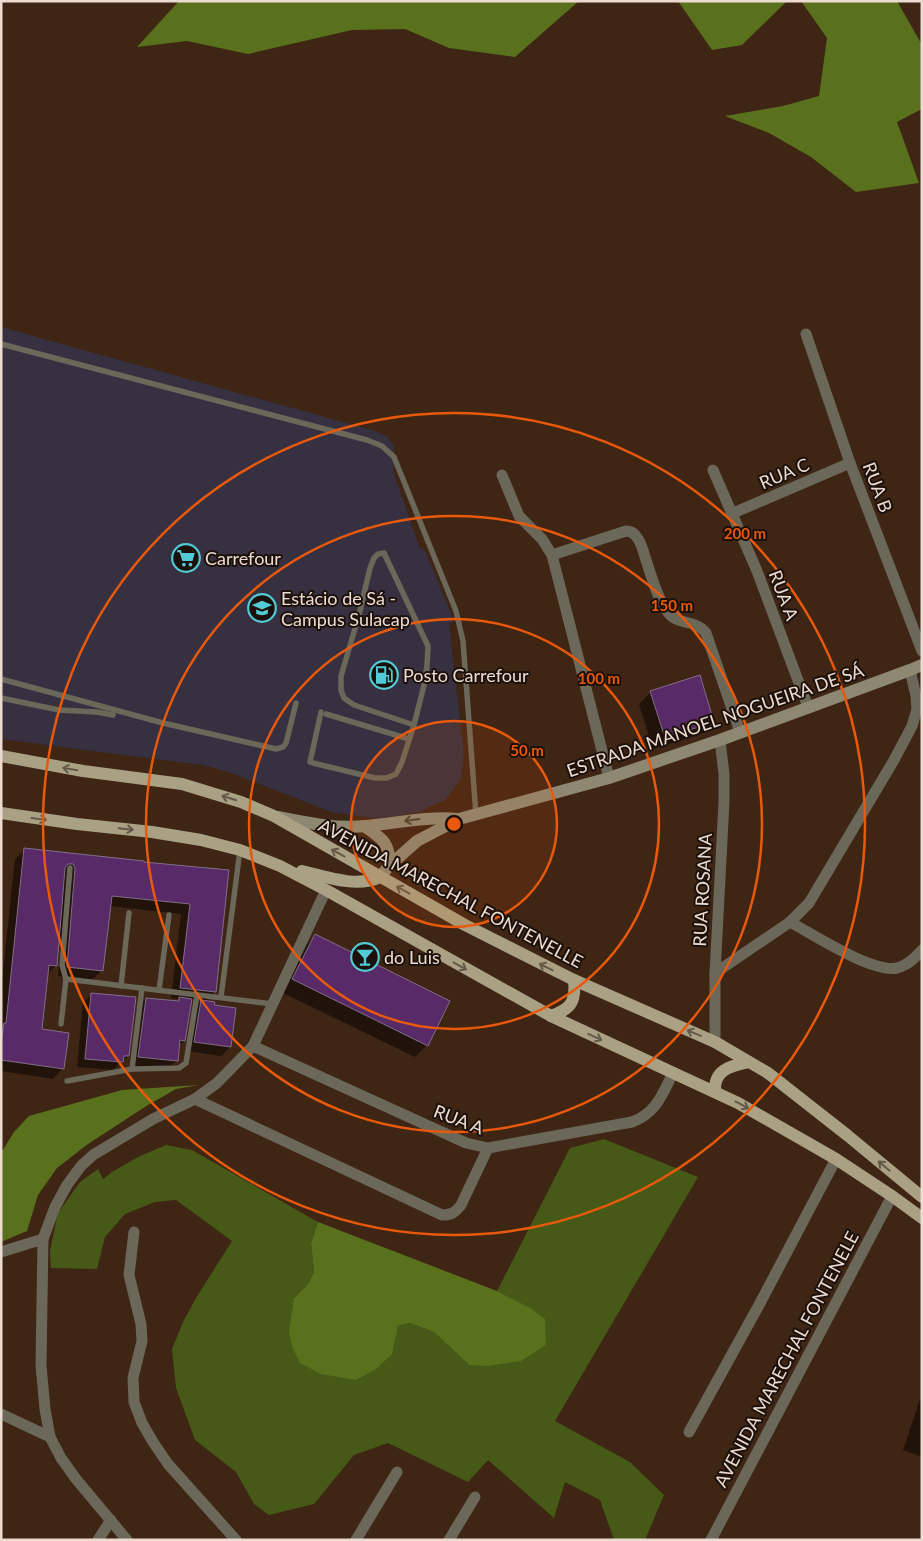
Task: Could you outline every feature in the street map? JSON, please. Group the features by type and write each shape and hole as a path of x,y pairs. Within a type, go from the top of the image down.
{"main road":[{"name":"ESTRADA MANOEL NOGUEIRA DE SÁ","path":"380,877 390,865 417,841 459,819 609,778 720,740 922,664"},
{"name":"AVENIDA MARECHAL FONTENELLE","path":"1,756 83,771 182,784 241,802 274,816 465,925 574,980 715,1042 768,1073 922,1197"},
{"path":"1,813 201,840 240,850 280,866 551,1016 715,1091 761,1115 836,1159 922,1218"},
{"name":"ESTRADA MANOEL NOGUEIRA DE SÁ","path":"274,816 336,826 364,826 426,818 459,819"},
{"path":"364,826 379,836 388,848 390,865"},
{"path":"280,866 331,879 348,881 367,882 380,877"},
{"path":"551,1016 568,1008 572,1002 575,992 574,980"},
{"path":"715,1091 715,1082 724,1069 749,1062"}],"street":[{"name":"RUA B","path":"806,334 850,463 922,651"},
{"name":"RUA C","path":"731,514 850,463"},
{"name":"RUA A","path":"713,470 757,571 808,707"},
{"path":"502,475 519,516 542,539 552,555 609,778"},
{"path":"552,555 626,531 631,532 640,542 667,612 680,622 697,624 706,632 740,732"},
{"path":"715,973 790,922 809,902 881,782 912,726 917,710 910,670"},
{"name":"RUA ROSANA","path":"715,1042 715,973 724,802 724,774 720,740"},
{"path":"127,1540 76,1479 61,1458 50,1437 41,1365 43,1239 54,1207 67,1185 93,1155 153,1120 195,1099 217,1083 252,1046 326,890"},
{"path":"790,922 864,962 882,968 897,968 912,961 922,950"},
{"name":"RUA A","path":"252,1046 466,1143 488,1148 632,1122 644,1118 657,1104 673,1073"},
{"path":"195,1099 442,1215 450,1215 456,1212 461,1205 488,1148"},
{"path":"689,1432 759,1306 836,1159"},
{"name":"AVENIDA MARECHAL FONTENELE","path":"711,1540 892,1196"},
{"path":"134,1232 129,1275 141,1324 142,1341 133,1378 134,1402 152,1442 168,1464 236,1540"},
{"path":"1,1252 43,1239"},
{"path":"1,1414 50,1437"},
{"path":"356,1540 397,1472"},
{"path":"449,1540 475,1496"},
{"path":"98,1540 111,1520"}],"lane":[{"path":"1,344 367,440 382,446 394,457 456,610 460,626 463,641 476,815"},
{"path":"409,738 324,713 311,762 374,778 387,778 396,774 414,725 427,666 428,646 384,554 378,554 370,568 359,615 341,676 341,690 344,698 354,705 414,725"},
{"path":"1,679 163,723 276,749 283,747 286,743 296,703"},
{"path":"1,698 59,710 97,712 113,715"},
{"path":"221,997 240,850"},
{"path":"61,1024 66,979 62,965 70,868"},
{"path":"121,986 129,913"},
{"path":"159,990 169,916"},
{"path":"66,979 273,1004"},
{"path":"132,1069 142,988"},
{"path":"67,1081 132,1069 179,1068 183,1066 186,1062 197,995"}],"shaded area":[{"name":"Carrefour","path":"1,327 375,431 386,436 394,445 393,471 420,549 424,548 454,621 449,624 464,754 461,779 445,800 419,812 379,819 331,812 229,772 202,765 1,739"}],"green space":[{"path":"179,1 579,1 515,57 449,48 405,29 352,30 248,54 187,41 137,47"},
{"path":"678,1 787,1 742,45 712,50"},
{"path":"801,1 897,1 922,45 922,109 897,122 919,183 856,192 811,157 769,133 725,116 783,106 819,96 827,38"},
{"path":"199,1085 176,1089 148,1105 88,1144 57,1168 38,1195 27,1231 1,1242 1,1153 14,1132 29,1116 122,1090"},
{"path":"604,1139 698,1177 555,1421 630,1462 664,1495 645,1540 614,1540 600,1500 565,1482 554,1518 488,1460 468,1482 388,1443 354,1455 314,1504 269,1515 254,1504 236,1472 195,1440 176,1388 172,1349 196,1298 232,1241 176,1200 155,1202 125,1214 105,1237 97,1269 51,1268 50,1251 58,1213 80,1182 98,1169 103,1179 138,1157 166,1145 192,1150 318,1222 311,1243 314,1272 308,1284 294,1298 391,1354 398,1326 410,1323 434,1332 469,1365 529,1307 497,1291 570,1148"},
{"path":"318,1222 497,1291 529,1307 545,1319 546,1345 521,1361 488,1366 469,1365 434,1332 410,1323 398,1326 392,1354 376,1369 356,1380 321,1374 300,1363 293,1349 289,1333 294,1298 308,1284 314,1272 311,1243"}],"building":[{"path":"700,675 714,722 665,738 650,691"},
{"path":"24,848 229,870 216,992 180,988 190,904 112,896 103,971 67,967 75,868 73,864 68,864 65,868 57,966 49,965 42,1029 69,1033 64,1069 1,1060 1,1043 4,1023 6,1023"},
{"path":"315,934 450,1001 428,1046 292,979"},
{"path":"91,993 136,997 129,1056 124,1056 123,1062 85,1059"},
{"path":"179,997 192,999 185,1041 180,1040 178,1061 138,1057 146,998 179,1001"},
{"path":"201,1000 215,1002 214,1005 236,1008 231,1047 194,1042"}],"place":[{"name":"Carrefour","path":"186,558"},
{"name":"Estácio de Sá - Campus Sulacap","path":"262,608"},
{"name":"Posto Carrefour","path":"384,675"},
{"name":"do Luis","path":"365,957"}]}
